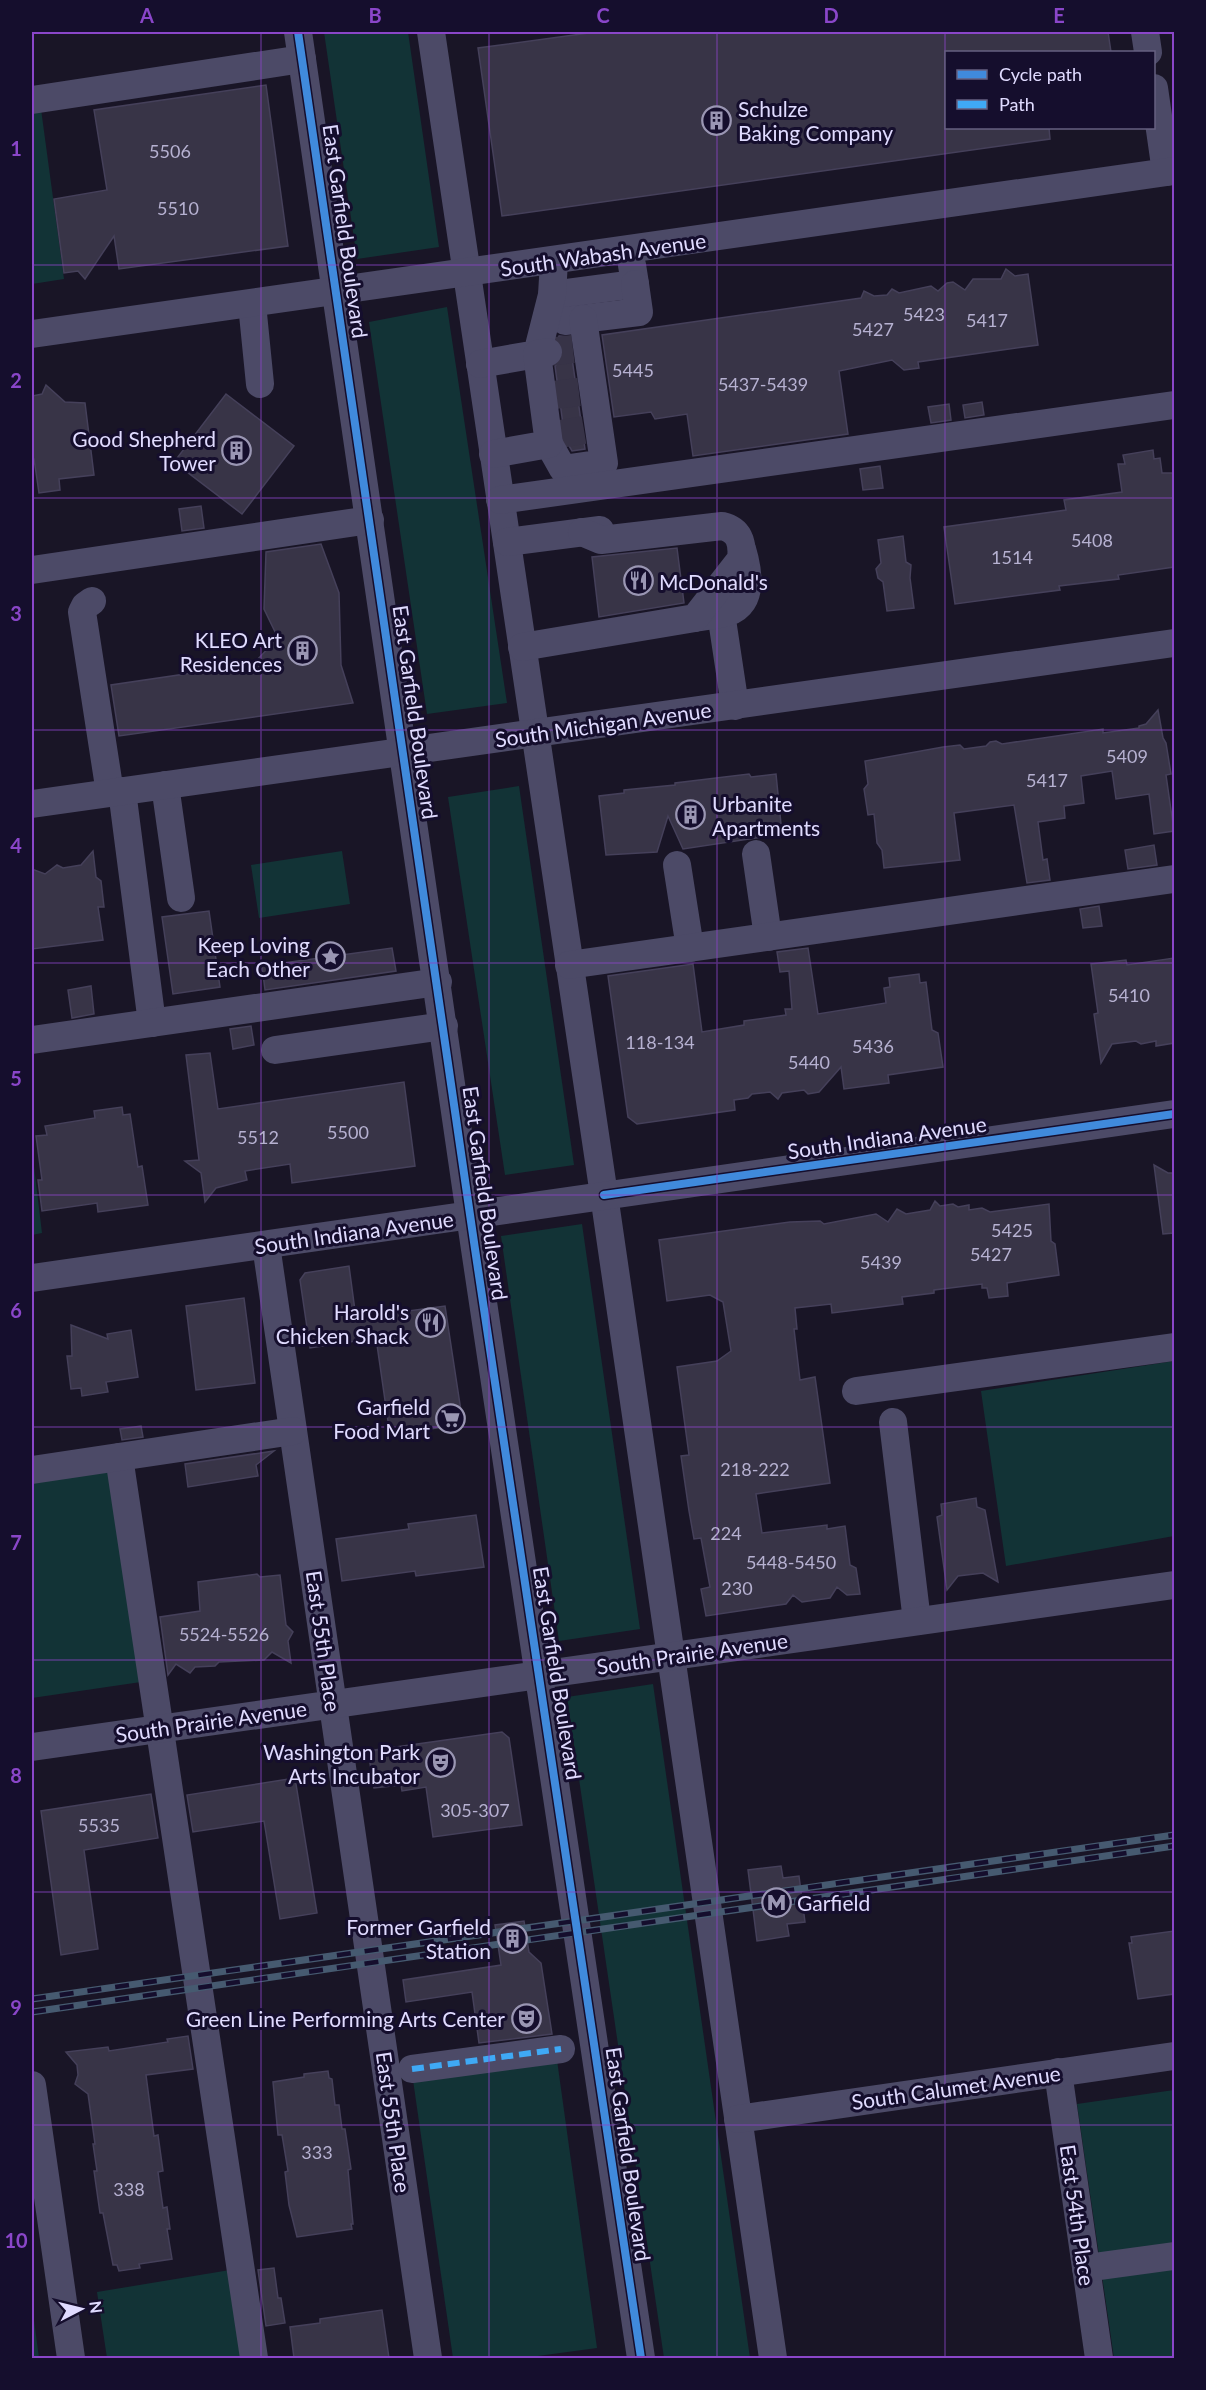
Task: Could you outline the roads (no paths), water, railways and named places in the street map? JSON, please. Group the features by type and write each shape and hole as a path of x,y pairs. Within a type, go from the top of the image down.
{"street":[{"name":"East Garfield Boulevard","path":"298,32 438,982 470,1216 641,2358"},
{"path":"431,32 604,1195 773,2358"},
{"path":"1145,32 1148,51"},
{"path":"32,100 302,59"},
{"path":"1155,93 1170,172"},
{"name":"South Wabash Avenue","path":"32,334 1170,172"},
{"path":"545,324 639,312 630,250"},
{"path":"554,261 552,295 545,324 561,350 567,394 568,434"},
{"path":"552,295 635,284"},
{"path":"252,304 260,384"},
{"path":"568,434 567,394 561,350 583,319"},
{"path":"480,364 561,350"},
{"path":"500,500 1174,405"},
{"path":"493,454 568,434"},
{"path":"507,542 713,512 723,516 737,538 748,576 747,592 738,607 708,615 522,647"},
{"path":"32,570 370,520"},
{"path":"92,602 85,606 82,612 116,792 152,1023"},
{"path":"708,615 735,706"},
{"name":"South Michigan Avenue","path":"32,804 1174,643"},
{"path":"165,785 181,898"},
{"path":"756,854 768,937"},
{"path":"677,864 690,948"},
{"path":"569,965 1174,879"},
{"path":"32,1040 438,982"},
{"path":"275,1050 444,1026"},
{"name":"South Indiana Avenue","path":"32,1278 1174,1114"},
{"name":"East 55th Place","path":"266,1245 428,2358"},
{"path":"856,1391 1174,1347"},
{"path":"893,1422 917,1621"},
{"path":"32,1470 293,1431"},
{"path":"119,1457 254,2358"},
{"name":"South Prairie Avenue","path":"32,1747 1174,1585"},
{"path":"412,2069 561,2049"},
{"name":"South Calumet Avenue","path":"738,2119 1174,2055"},
{"name":"East 54th Place","path":"1058,2072 1099,2358"},
{"path":"32,2085 41,2218 71,2358"},
{"path":"1086,2268 1174,2256"}],"tunnel":[{"path":"548,352 573,349"},
{"path":"554,395 579,392"},
{"path":"560,434 584,430"}],"railway":[{"path":"32,1999 1174,1835"},
{"path":"32,2012 1174,1846"}],"place":[{"name":"Schulze Baking Company","path":"717,120"},
{"name":"Good Shepherd Tower","path":"237,450"},
{"name":"McDonald's","path":"638,581"},
{"name":"KLEO Art Residences","path":"303,651"},
{"name":"Urbanite Apartments","path":"691,815"},
{"name":"Keep Loving Each Other","path":"331,956"},
{"name":"Harold's Chicken Shack","path":"430,1323"},
{"name":"Garfield Food Mart","path":"451,1418"},
{"name":"Washington Park Arts Incubator","path":"441,1763"},
{"name":"Garfield","path":"776,1902"},
{"name":"Former Garfield Station","path":"512,1938"},
{"name":"Green Line Performing Arts Center","path":"526,2018"}]}
